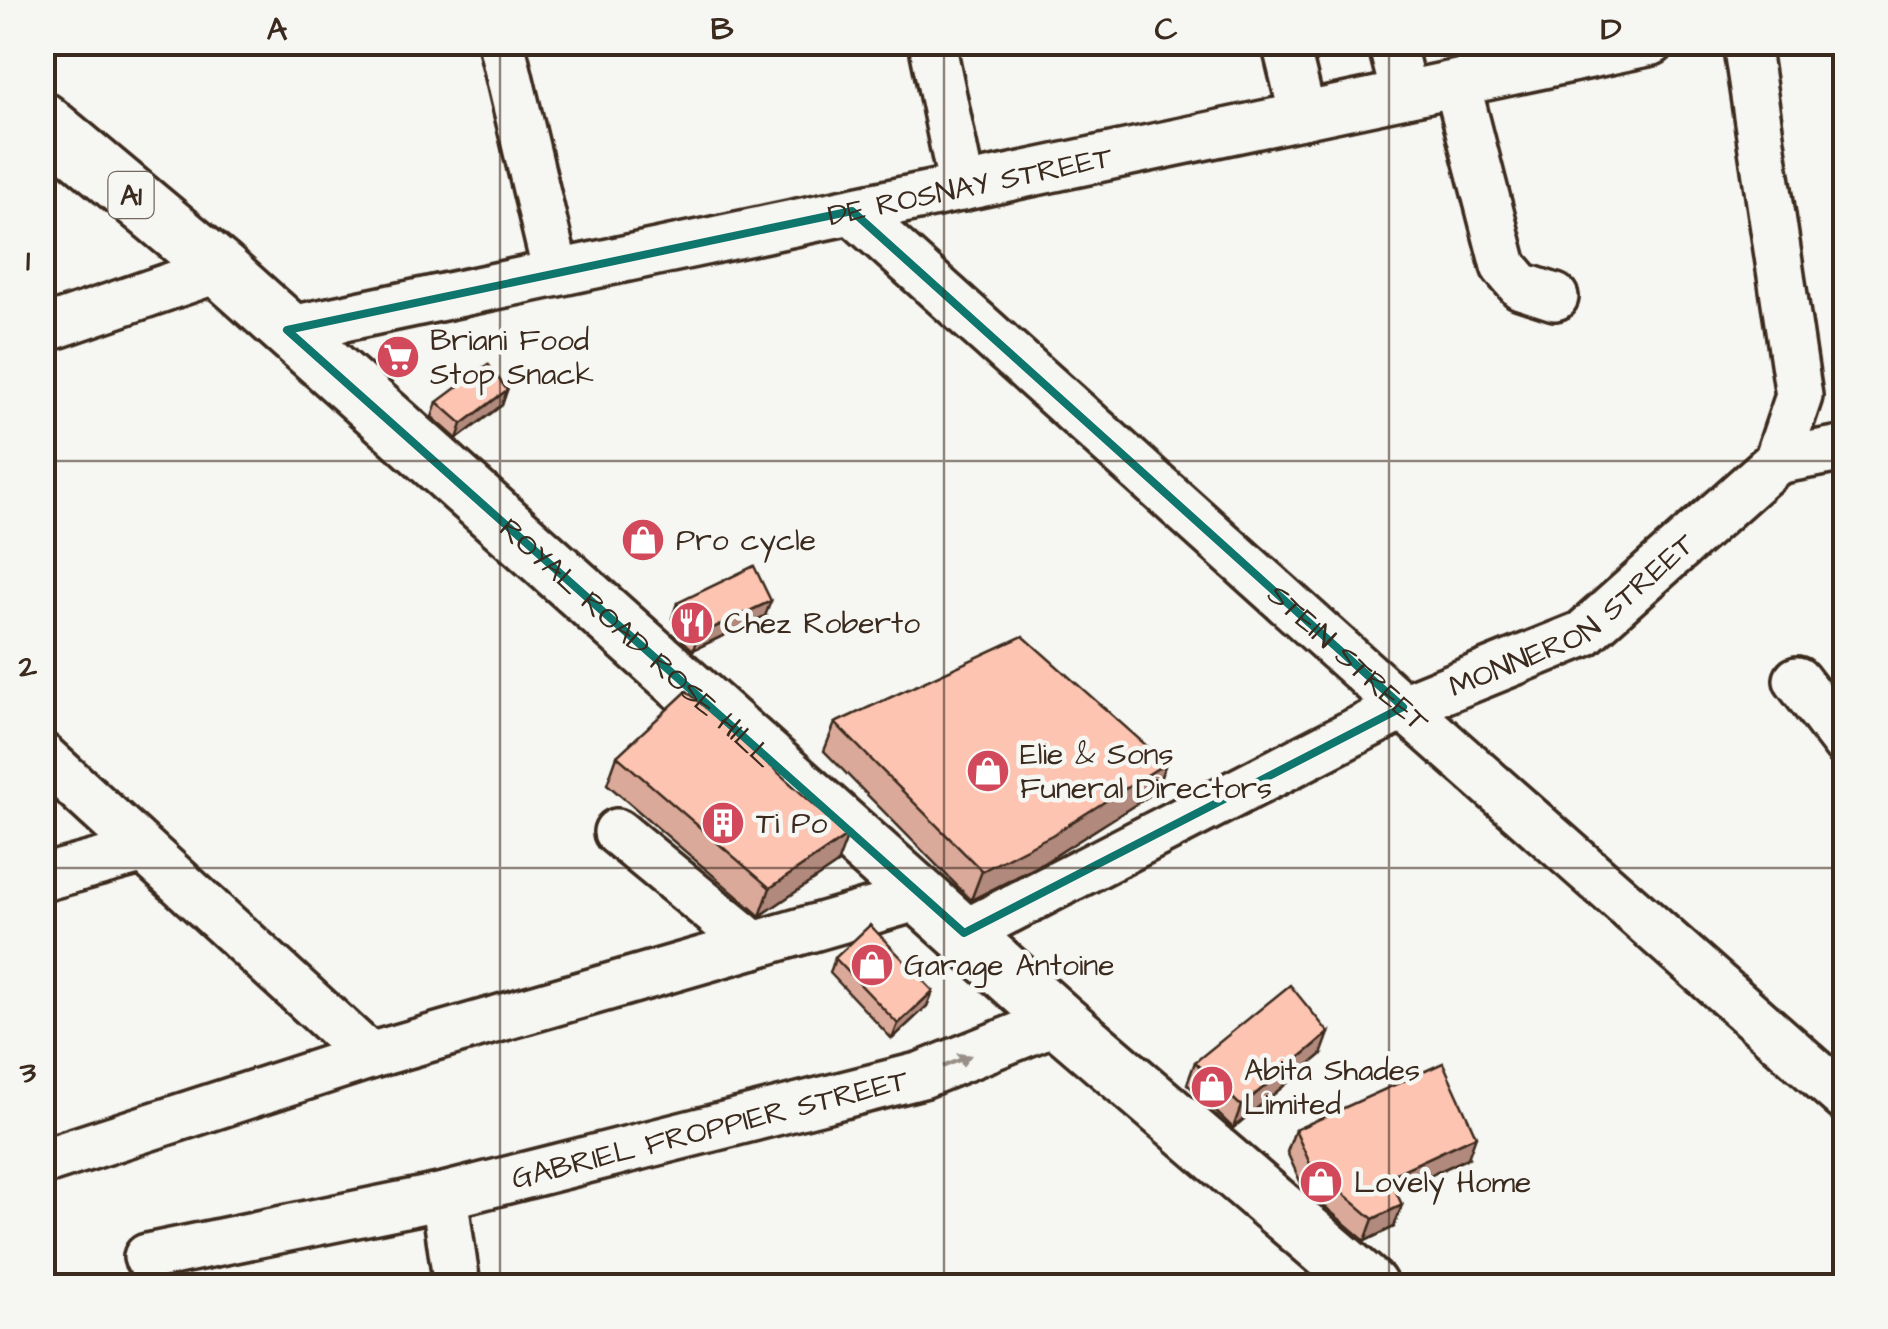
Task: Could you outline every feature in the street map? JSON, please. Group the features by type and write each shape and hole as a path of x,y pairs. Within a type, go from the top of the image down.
{"main road":[{"name":"ROYAL ROAD ROSE HILL","path":"42,120 220,269 1059,1020 1369,1286"}],"street":[{"path":"501,42 556,273"},
{"path":"932,42 962,188"},
{"path":"1285,42 1303,116"},
{"path":"1390,42 1404,94"},
{"name":"DE ROSNAY STREET","path":"287,330 1652,42"},
{"name":"MONNERON STREET","path":"964,933 1403,708 1584,634 1777,460 1799,396 1746,42"},
{"path":"1457,84 1504,266 1521,286 1555,297"},
{"name":"STEIN STREET","path":"852,211 1403,708 1846,1099"},
{"path":"42,330 220,269"},
{"path":"1777,460 1846,448"},
{"path":"1797,680 1846,744"},
{"path":"42,756 369,1056"},
{"path":"617,832 754,945"},
{"path":"42,878 144,850"},
{"path":"42,1162 369,1056 920,896"},
{"name":"GABRIEL FROPPIER STREET","path":"147,1257 444,1196 922,1075 1059,1020"},
{"path":"444,1196 457,1286"}],"highlighted area":[{"path":"852,211 1403,707 964,933 287,330"}],"building":[{"path":"488,364 507,390 462,424 437,402"},
{"path":"754,566 771,601 698,635 688,626 677,603"},
{"name":"Elie & Sons Funeral Directors","path":"1023,636 1166,763 1052,835 982,871 835,723"},
{"name":"Ti Po","path":"687,691 848,835 770,888 617,756"},
{"path":"870,925 933,991 898,1024 835,958"},
{"path":"1290,985 1329,1033 1241,1106 1195,1062"},
{"path":"1443,1063 1476,1136 1389,1176 1402,1205 1373,1219 1311,1166 1295,1130"}],"place":[{"name":"Briani Food Stop Snack","path":"398,357"},
{"name":"Pro cycle","path":"643,540"},
{"name":"Chez Roberto","path":"692,623"},
{"name":"Elie & Sons Funeral Directors","path":"988,771"},
{"name":"Ti Po","path":"723,823"},
{"name":"Garage Antoine","path":"872,965"},
{"name":"Abita Shades Limited","path":"1212,1087"},
{"name":"Lovely Home","path":"1321,1182"}]}
